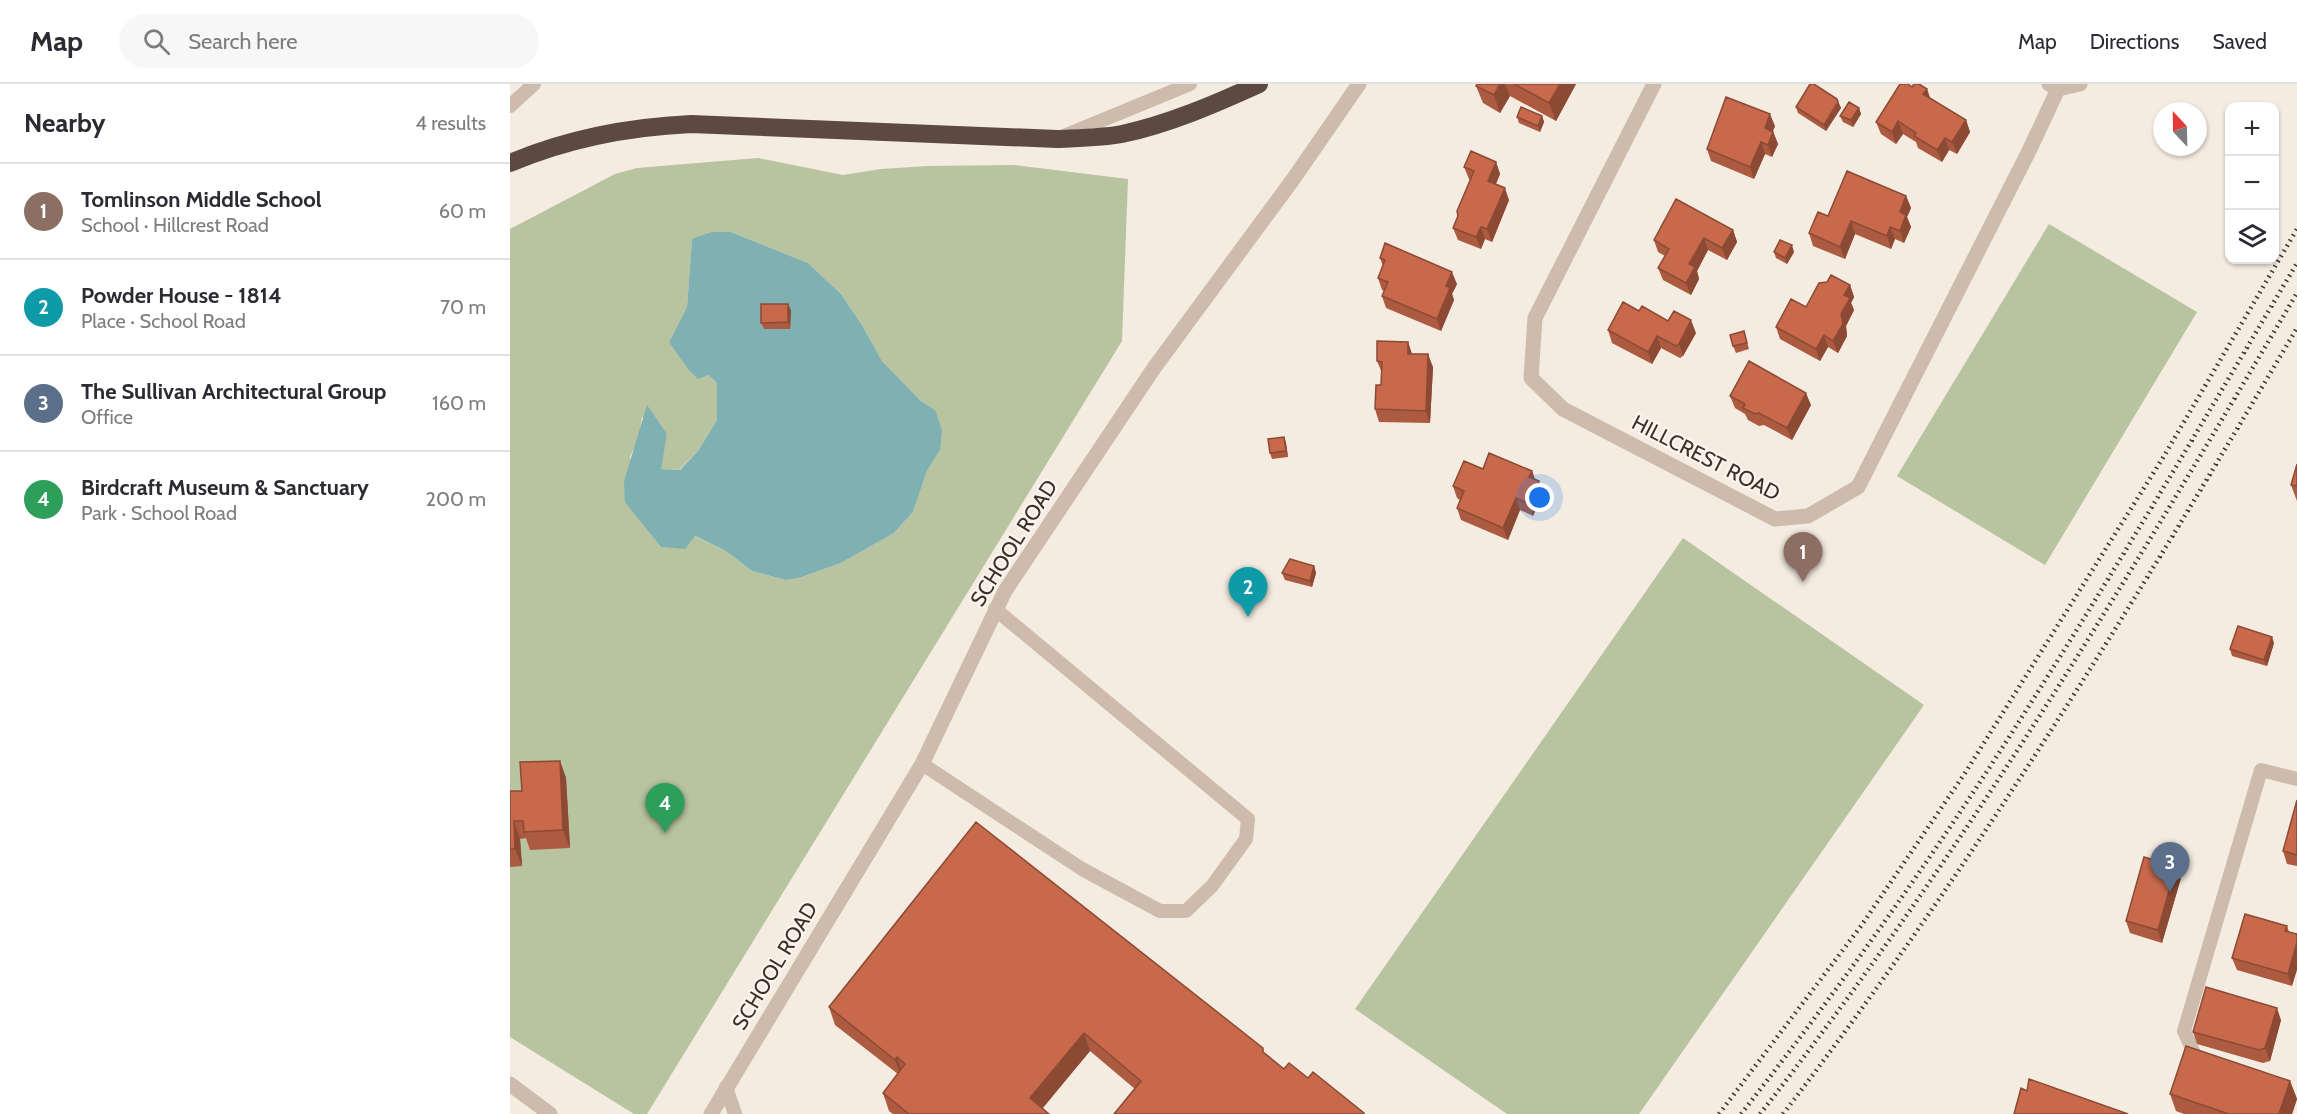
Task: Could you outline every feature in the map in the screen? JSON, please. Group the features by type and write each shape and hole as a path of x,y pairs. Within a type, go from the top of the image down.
{"highway":[{"path":"510,164 555,146 598,134 643,127 691,124 1057,139 1121,134 1214,104 1258,84"}],"street":[{"name":"SCHOOL ROAD","path":"711,1114 922,765 994,609 1154,368 1287,188 1359,84"},
{"name":"HILLCREST ROAD","path":"1654,84 1535,318 1531,378 1563,409 1775,519 1808,516 1858,487 2029,151 2053,87 2080,84"},
{"path":"510,1084 534,1109 550,1114"}],"lane":[{"path":"510,106 534,84"},
{"path":"1057,139 1190,84"},
{"path":"922,765 1082,869 1160,911 1186,911 1212,886 1246,839 1248,819 994,609"},
{"path":"2219,1065 2196,1058 2184,1031 2261,770 2297,779"},
{"path":"726,1087 735,1114"}],"green space":[{"path":"758,158 843,175 881,169 927,166 1013,165 1128,179 1122,341 647,1114 634,1114 510,1037 510,229 615,174 637,168","holes":["711,232 731,232 808,263 841,294 882,361 921,401 935,410 940,450 927,471 913,512 894,533 841,563 799,578 786,580 752,571 726,551 694,536 661,547 646,527 630,457 639,437 642,417 667,434 660,469 679,470 698,451 717,420 717,383 669,342 687,307 692,240"]},
{"path":"2049,224 2197,312 2045,565 1897,476"},
{"path":"1683,538 1924,705 1639,1114 1507,1114 1355,1009"}],"water":[{"path":"711,232 731,232 808,263 841,294 882,361 921,401 935,410 942,430 940,450 927,471 913,512 894,533 841,563 799,578 786,580 752,571 726,551 695,536 685,549 661,547 625,502 624,481 647,405 667,434 661,469 680,470 698,451 717,420 717,383 708,375 698,379 669,342 687,307 692,239"}],"building":[{"path":"1477,84 1500,84 1494,95 1476,86"},
{"path":"1514,84 1560,84 1549,103"},
{"path":"1810,84 1814,84 1837,99 1838,102 1824,125 1796,107"},
{"path":"1900,84 1908,84 1912,87 1914,84 1919,84 1927,89 1923,94 1966,120 1952,142 1945,138 1937,150 1914,136 1916,133 1898,121 1892,132 1876,122"},
{"path":"1726,97 1770,114 1765,128 1773,132 1768,145 1761,142 1750,167 1707,149"},
{"path":"1849,102 1859,108 1851,120 1840,116"},
{"path":"1521,107 1542,116 1538,126 1517,117"},
{"path":"1471,151 1496,162 1488,181 1505,188 1487,229 1481,227 1476,237 1453,228 1458,216 1457,211 1474,171 1464,167"},
{"path":"1847,171 1906,196 1900,212 1906,215 1900,231 1890,227 1887,236 1851,221 1840,247 1809,233 1818,212 1828,216"},
{"path":"1676,199 1733,230 1722,248 1704,238 1689,264 1695,267 1686,283 1658,268 1669,249 1654,240"},
{"path":"1780,240 1792,245 1785,258 1774,252"},
{"path":"1385,243 1452,272 1446,286 1450,288 1437,319 1382,296 1388,282 1378,278 1385,260 1380,258"},
{"path":"1831,275 1850,285 1844,295 1850,298 1841,314 1843,324 1833,341 1824,335 1816,349 1776,327 1791,299 1806,307 1819,283 1827,282"},
{"path":"1623,302 1639,311 1642,306 1668,321 1674,311 1691,320 1679,344 1676,346 1657,336 1648,352 1608,330"},
{"path":"761,304 788,304 788,322 761,323"},
{"path":"1744,331 1747,343 1733,346 1730,335"},
{"path":"1377,341 1408,342 1408,354 1428,354 1426,411 1375,409 1376,385 1381,385 1382,362 1377,361"},
{"path":"1749,361 1806,393 1787,428 1759,413 1755,414 1743,408 1745,404 1730,396"},
{"path":"1284,437 1286,451 1270,453 1268,439"},
{"path":"1489,453 1532,471 1529,477 1539,481 1529,504 1516,498 1503,528 1457,508 1464,491 1453,486 1464,461 1483,469"},
{"path":"2297,464 2297,486 2291,485"},
{"path":"1290,559 1314,566 1310,581 1282,573"},
{"path":"2238,626 2272,637 2264,660 2230,649"},
{"path":"560,761 563,830 524,832 523,821 514,821 515,849 510,849 510,791 522,791 520,762"},
{"path":"2297,800 2297,855 2283,851"},
{"path":"976,822 1263,1048 1263,1052 1284,1069 1289,1063 1308,1078 1313,1072 1364,1113 1114,1114 1141,1081 1084,1033 1030,1098 1049,1114 909,1114 883,1093 905,1064 897,1057 895,1060 829,1007"},
{"path":"2144,857 2176,866 2158,930 2126,921"},
{"path":"2245,914 2287,926 2285,931 2297,934 2288,974 2232,958"},
{"path":"2206,987 2277,1008 2265,1048 2259,1050 2193,1032"},
{"path":"2186,1046 2290,1081 2279,1114 2229,1114 2170,1094"},
{"path":"2029,1079 2128,1114 2014,1114 2021,1088 2027,1091"}],"railway":[{"path":"1719,1114 1861,926 1965,773 2164,456 2297,229"},
{"path":"1741,1114 1864,951 1980,782 2102,589 2297,263"},
{"path":"1760,1114 1906,916 1975,815 2107,608 2297,293"},
{"path":"1783,1114 1922,924 1988,827 2115,630 2297,328"}],"place":[{"name":"Tomlinson Middle School","path":"1803,582"},
{"name":"Powder House - 1814","path":"1248,617"},
{"name":"Birdcraft Museum & Sanctuary","path":"665,833"},
{"name":"The Sullivan Architectural Group","path":"2170,892"}]}
